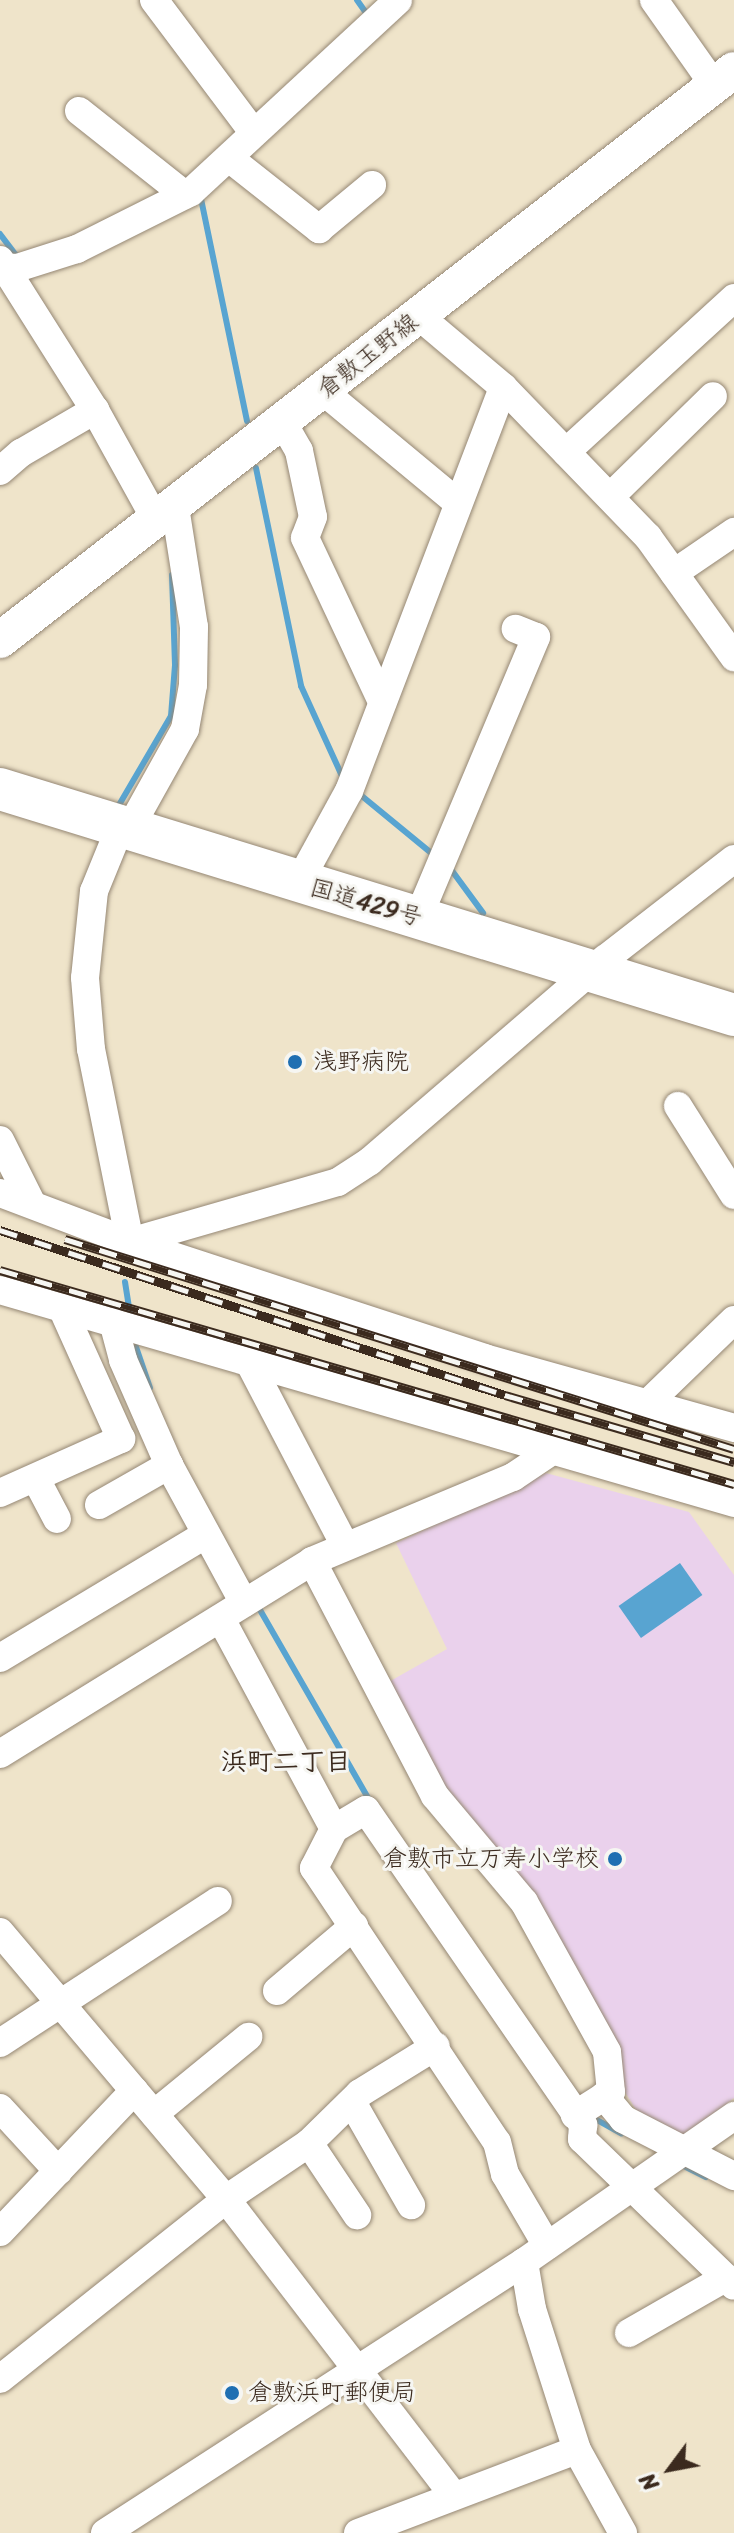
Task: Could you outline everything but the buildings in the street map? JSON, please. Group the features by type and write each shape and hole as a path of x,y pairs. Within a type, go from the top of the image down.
{"highway":[{"name":"国道429号","path":"0,789 126,826 298,884 734,1015"}],"main road":[{"name":"倉敷玉野線","path":"0,640 166,515 724,78"}],"street":[{"path":"154,0 254,133"},
{"path":"130,1242 91,1049 85,978 94,891 126,826 185,729 193,685 194,627 166,515 95,410 9,266 108,235 185,195 233,162 254,133 398,0"},
{"path":"654,0 724,78"},
{"path":"79,111 185,195"},
{"path":"233,162 319,229 372,185"},
{"path":"566,452 734,298"},
{"path":"419,316 503,387 610,497 730,644"},
{"path":"298,884 351,786 503,387"},
{"path":"323,391 458,503"},
{"path":"610,497 713,396"},
{"path":"0,471 21,453 95,410"},
{"path":"283,423 299,451 313,517 305,538 382,702"},
{"path":"674,573 734,532"},
{"path":"418,918 536,637 516,629"},
{"path":"130,1242 338,1182 380,1153 592,971 734,859"},
{"path":"678,1106 734,1195"},
{"path":"0,1140 31,1202"},
{"path":"0,1193 31,1202 130,1242 484,1358 734,1428"},
{"path":"0,1290 734,1503"},
{"path":"0,1493 121,1439 62,1308"},
{"path":"649,1402 734,1320"},
{"path":"113,1322 123,1360 169,1465 242,1603 334,1829"},
{"path":"249,1362 344,1544"},
{"path":"0,1754 312,1561 344,1544 359,1543 513,1477 552,1451"},
{"path":"99,1505 169,1465"},
{"path":"36,1479 57,1519"},
{"path":"0,1658 205,1535"},
{"path":"312,1561 435,1796 544,1931 607,2052 611,2092 586,2108 582,2139 630,2189 685,2234 730,2282 629,2333"},
{"path":"547,2246 505,2174 497,2142 436,2046 314,1868 334,1829 366,1810 586,2108 623,2119 679,2157 734,2176"},
{"path":"0,2043 218,1901"},
{"path":"277,1991 354,1926"},
{"path":"0,1932 226,2199 454,2496"},
{"path":"154,2114 248,2037"},
{"path":"0,2379 226,2199 309,2143 352,2102 436,2046"},
{"path":"0,2232 134,2091"},
{"path":"352,2102 411,2205"},
{"path":"105,2533 524,2262 734,2116"},
{"path":"4,2120 58,2171"},
{"path":"309,2143 357,2215"},
{"path":"524,2262 532,2309 577,2450 623,2533"},
{"path":"358,2533 577,2450"}],"shaded area":[{"name":"倉敷市立万寿小学校","path":"546,1473 689,1512 734,1575 734,2098 684,2137 636,2110 446,1799 385,1684 447,1649 396,1543"}],"water":[{"path":"680,1563 702,1595 641,1638 619,1606"}],"waterway":[{"path":"357,0 368,16"},
{"path":"200,194 247,421"},
{"path":"0,234 18,258"},
{"path":"256,468 301,686 343,778"},
{"path":"119,805 171,716 175,665 172,575"},
{"path":"357,792 435,856"},
{"path":"450,868 483,913"},
{"path":"125,1282 130,1314"},
{"path":"136,1347 150,1388"},
{"path":"256,1603 370,1801"},
{"path":"588,2115 621,2133"},
{"path":"680,2164 706,2177"}],"railway":[{"path":"0,1230 505,1395 734,1462"},
{"path":"65,1239 734,1449"},
{"path":"0,1270 734,1484"}],"place":[{"name":"浅野病院","path":"295,1062"},
{"name":"倉敷市立万寿小学校","path":"615,1859"},
{"name":"倉敷浜町郵便局","path":"232,2393"}],"district":[{"name":"浜町二丁目","path":"286,1762"}]}
